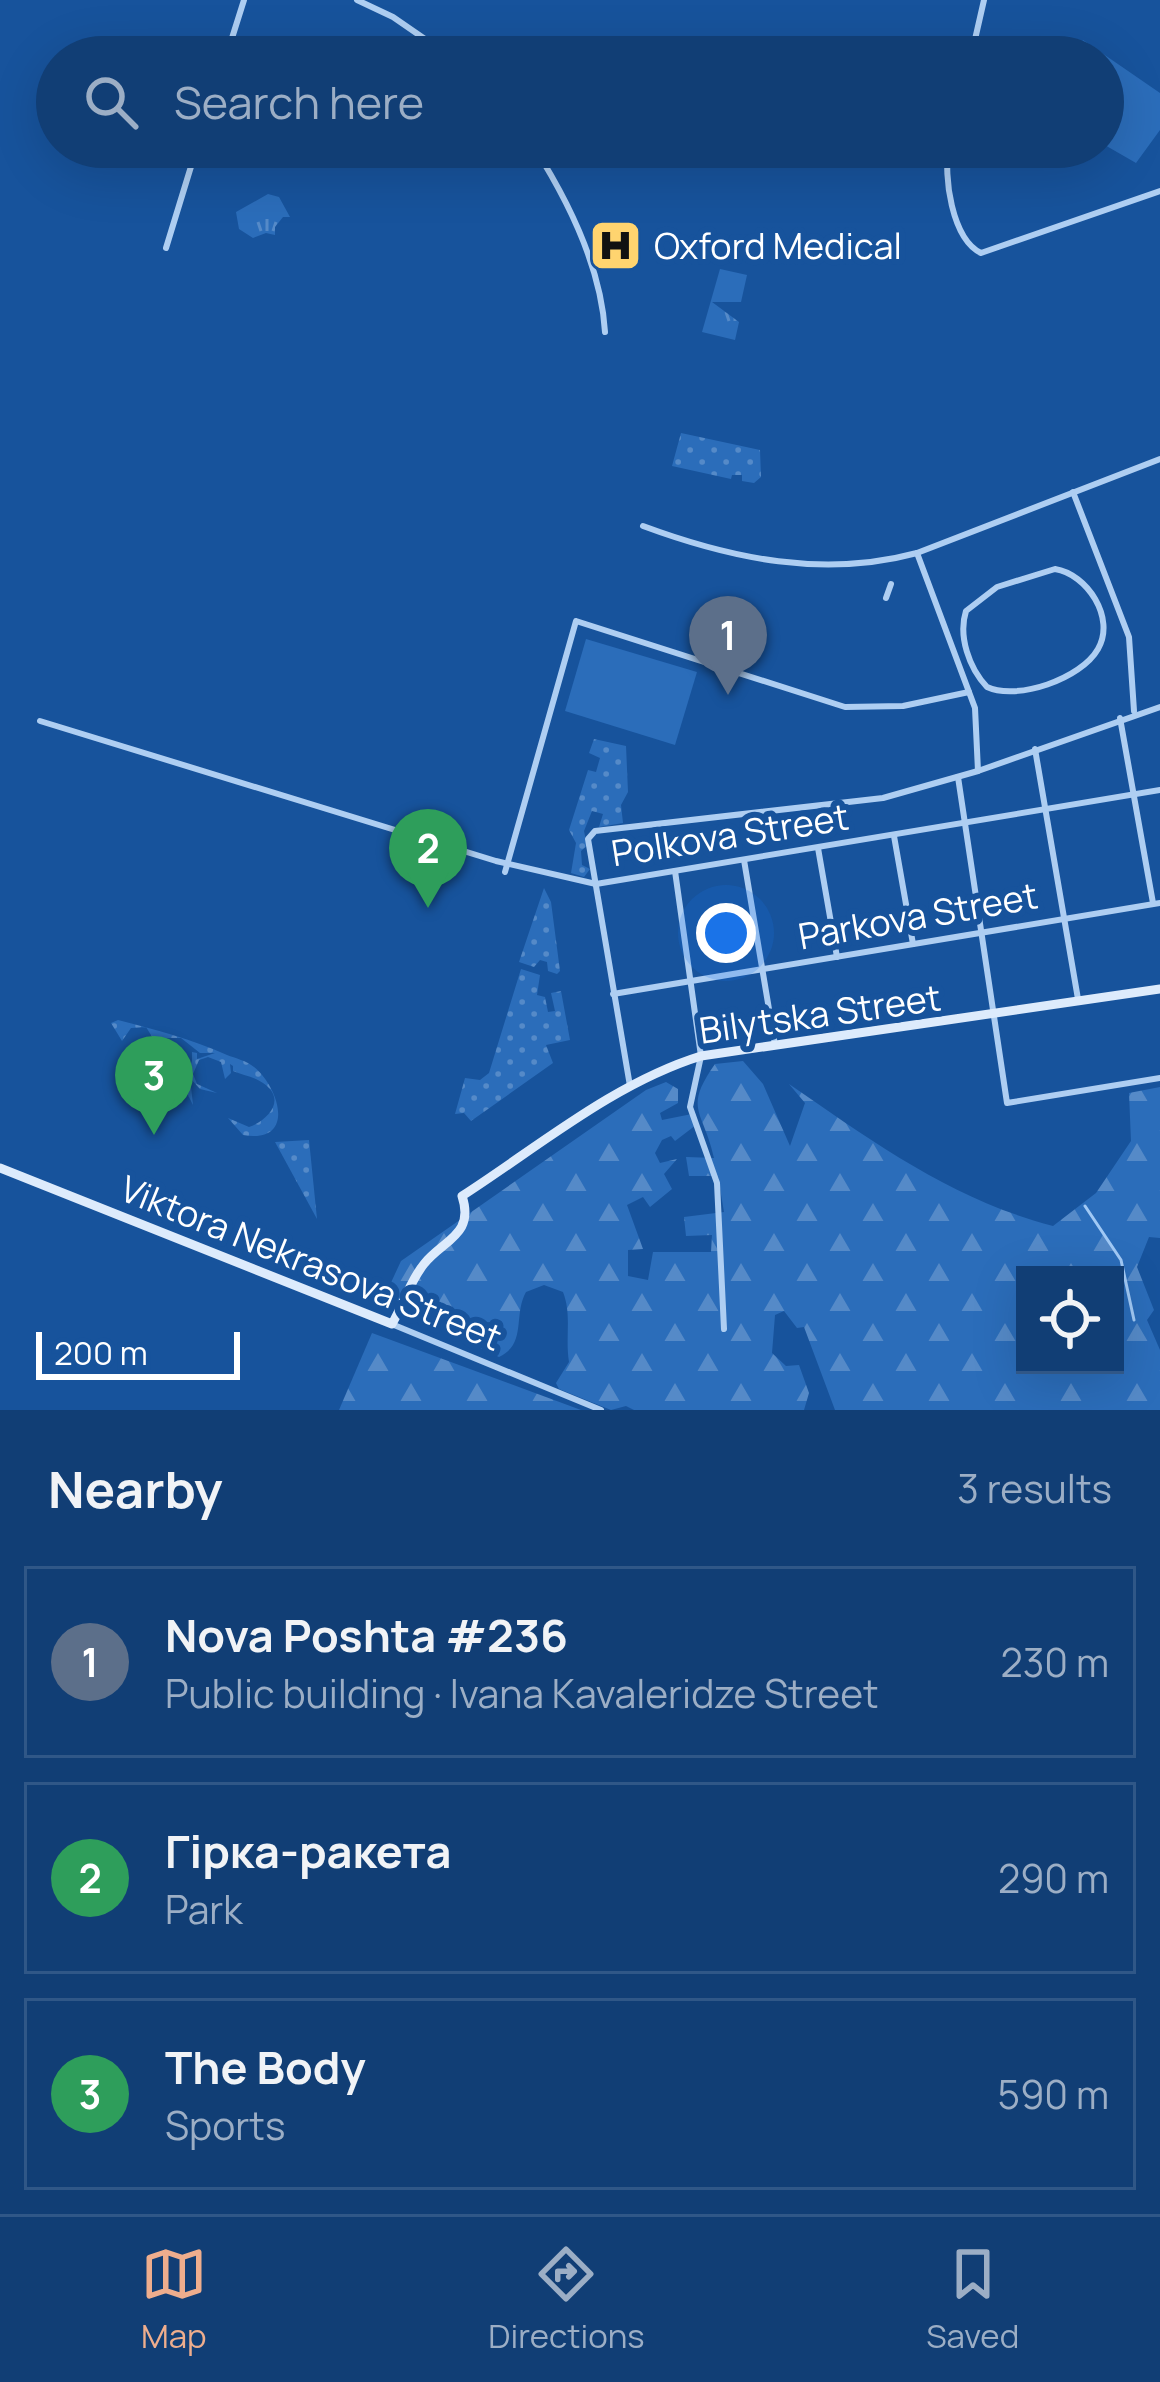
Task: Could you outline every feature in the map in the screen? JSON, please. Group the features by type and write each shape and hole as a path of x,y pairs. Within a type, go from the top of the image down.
{"main road":[{"name":"Bilytska Street","path":"392,1324 427,1259 460,1233 465,1210 462,1196 630,1086 670,1066 701,1056 1160,989"},
{"name":"Viktora Nekrasova Street","path":"0,1168 392,1324"}],"street":[{"path":"233,36 244,0"},
{"path":"357,0 421,36"},
{"path":"975,36 983,0"},
{"path":"166,248 191,168"},
{"path":"545,168 585,248 602,301 605,332"},
{"path":"947,168 946,186 969,245 981,254 1160,191"},
{"path":"643,526 753,558 796,565 855,566 917,553 1160,459"},
{"path":"1073,492 1132,650 1134,713"},
{"path":"917,553 969,692 978,726 978,771"},
{"path":"1044,570 1076,575 1100,612 1102,634 1095,655 1058,679 1018,693 997,692 981,681 963,638 963,622 971,604 997,587 1044,570"},
{"path":"886,598 891,584"},
{"path":"1100,612 1116,605"},
{"path":"507,868 576,621 845,707 903,706 969,692"},
{"path":"950,642 963,638"},
{"path":"630,1086 590,835 602,829 883,798 978,771 1160,706"},
{"path":"1120,718 1157,904"},
{"name":"Polkova Street","path":"40,721 507,868 596,884 1160,790"},
{"path":"1035,749 1079,1003"},
{"path":"958,777 1007,1103 1160,1078"},
{"path":"894,836 914,944"},
{"path":"818,848 837,957"},
{"path":"744,860 775,1045"},
{"path":"675,871 701,1056 691,1107 717,1183 724,1329"},
{"name":"Parkova Street","path":"613,994 1157,904"},
{"name":"Viktora Nekrasova Street","path":"392,1324 601,1410"}],"green space":[{"path":"1124,68 1160,93 1160,130 1136,163 1124,156"},
{"path":"268,194 279,197 290,217 283,217 275,235 253,238 239,229 236,212"},
{"path":"720,269 747,275 741,302 712,302 739,322 735,340 702,332"},
{"path":"681,433 760,450 761,477 754,483 742,481 742,475 731,479 672,466"},
{"path":"586,639 697,672 675,745 565,711"},
{"path":"594,739 626,746 628,792 621,805 623,823 599,827 603,814 592,811 584,831 587,846 581,851 582,865 590,869 584,877 571,873 576,843 569,830 588,770 596,772 600,758 589,753"},
{"path":"544,888 551,902 557,974 548,971 547,962 540,960 534,967 519,962"},
{"path":"521,969 540,975 537,995 545,997 548,1012 555,1011 551,993 561,991 570,1040 546,1045 553,1063 471,1121 464,1113 455,1114 465,1078 480,1080 489,1073"},
{"path":"118,1020 145,1027 131,1028 122,1041 111,1023"},
{"path":"146,1027 174,1035 200,1044 254,1067 263,1076 270,1087 276,1100 277,1123 271,1131 243,1135 228,1118 249,1127 269,1114 274,1096 263,1083 233,1071 230,1064 231,1073 225,1079 221,1062 208,1057 199,1060 193,1074 197,1084 217,1093 200,1089 190,1078 193,1105 183,1085 192,1052 197,1059 215,1053 200,1053 181,1038 167,1038 159,1049 160,1063 183,1074 181,1082 159,1065 148,1065 145,1058 156,1043"},
{"path":"743,1061 763,1084 790,1146 805,1103 789,1084 883,1148 948,1185 1053,1226 1096,1193 1131,1141 1129,1093 1160,1087 1160,1238 1149,1237 1137,1267 1154,1310 1147,1320 1160,1350 1160,1410 835,1410 804,1327 797,1328 784,1311 775,1315 772,1353 786,1366 799,1365 809,1393 804,1410 634,1410 626,1406 611,1410 559,1389 556,1383 569,1362 563,1292 544,1285 526,1292 513,1345 499,1357 443,1330 430,1312 421,1309 411,1315 393,1308 388,1289 401,1261 646,1090 666,1082 678,1089 678,1103 660,1113 662,1120 692,1114 696,1125 675,1141 671,1136 662,1140 655,1153 660,1163 677,1159 664,1174 672,1189 650,1207 643,1197 627,1205 643,1249 628,1250 628,1276 648,1280 653,1252 711,1252 712,1235 686,1236 684,1217 724,1212 718,1176 689,1176 686,1157 714,1158 698,1110 705,1079 715,1064"},
{"path":"309,1140 317,1219 275,1142"},
{"path":"372,1333 581,1410 339,1410"}],"waterway":[{"path":"1085,1206 1121,1260 1134,1320"}],"place":[{"name":"Oxford Medical","path":"615,246"},
{"name":"Nova Poshta #236","path":"728,695"},
{"name":"Гірка-ракета","path":"428,908"},
{"name":"The Body","path":"154,1135"}]}
